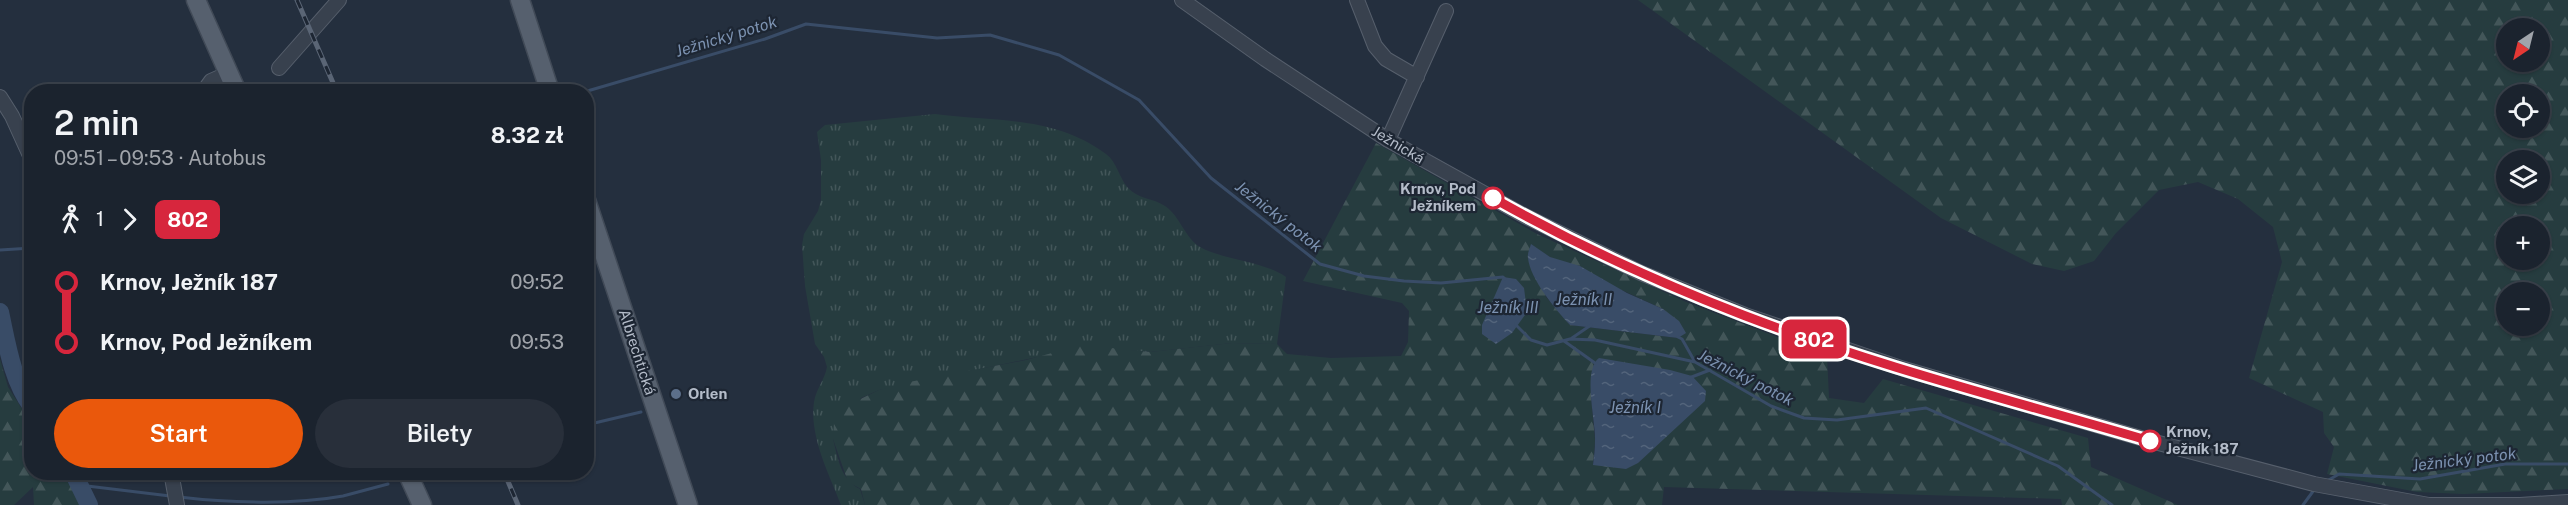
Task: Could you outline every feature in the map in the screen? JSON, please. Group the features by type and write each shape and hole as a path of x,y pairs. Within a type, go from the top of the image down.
{"main road":[{"path":"196,0 234,84"},
{"path":"520,0 547,84"},
{"name":"Albrechtická","path":"594,224 687,505"},
{"path":"411,480 422,505"}],"street":[{"path":"279,68 339,0"},
{"name":"Ježnická","path":"1182,0 1265,59 1388,140 1546,226 1641,273 1745,315 1904,369 2151,441 2314,484 2428,505 2568,502"},
{"path":"1358,0 1375,45 1386,59 1417,76"},
{"path":"1388,140 1446,11"},
{"path":"209,84 229,73"},
{"path":"0,97 24,142"},
{"path":"172,480 176,500"}],"green space":[{"path":"1638,0 2568,0 2568,489 2464,494 2417,492 2327,474 2334,447 2324,433 2323,412 2249,378 2282,262 2273,227 2238,199 2198,182 2159,190 2116,233 2094,261 2064,271 2032,264 1941,218"},
{"path":"935,114 1045,126 1086,141 1106,154 1113,161 1122,180 1132,192 1156,201 1170,210 1190,238 1200,247 1220,255 1266,267 1286,277 1277,344 1232,343 1150,352 1125,350 1052,354 879,390 861,398 833,439 841,468 848,480 860,489 865,505 841,505 821,455 814,428 814,402 827,367 824,357 815,344 805,286 802,245 804,234 818,211 821,200 821,160 817,132 825,125"},
{"path":"1376,143 1537,234 1686,302 1827,356 1829,398 1864,403 1883,379 2088,438 2091,467 2178,505 2062,505 2061,499 1664,487 1662,505 865,505 861,489 848,482 833,439 834,423 848,405 879,390 909,382 1026,360 1082,345 1150,352 1232,343 1277,344 1287,354 1331,358 1401,356 1408,342 1409,311 1402,303 1303,281","holes":["1531,245 1550,257 1663,309 1678,338 1570,325 1546,297","1594,362 1667,433 1638,463 1593,465 1595,441 1591,396"]},
{"path":"0,359 8,387 24,412 24,480 81,480 94,505 34,505 33,487 14,505 0,505"}],"water":[{"name":"Ježník II","path":"1531,244 1550,257 1580,266 1627,293 1663,309 1679,321 1686,333 1678,338 1570,325 1551,303 1533,275 1528,256"},
{"name":"Ježník III","path":"1503,277 1516,279 1524,288 1527,312 1512,333 1496,344 1482,334 1482,325"},
{"name":"Ježník I","path":"1599,358 1692,376 1706,391 1705,401 1638,463 1626,469 1593,465 1595,432 1591,374"}],"waterway":[{"name":"Ježnický potok","path":"594,89 765,39 806,24 937,38 990,35 1059,55 1139,100 1211,178 1320,264 1364,276 1404,281 1441,283 1503,277 1505,279"},
{"name":"Ježnický potok","path":"0,250 24,248"},
{"path":"0,312 15,374 24,394"},
{"name":"Ježnický potok","path":"1516,322 1516,325 1531,340 1547,345 1570,339 1595,340 1695,362 1771,406 1804,418 1837,420 1926,408 2058,466 2112,505"},
{"path":"1572,338 1591,325"},
{"path":"1678,337 1682,339 1695,362"},
{"path":"1564,341 1595,363"},
{"path":"1689,378 1710,370"},
{"path":"594,423 641,412"},
{"name":"Ježnický potok","path":"2327,481 2339,474 2420,479 2505,464 2568,464"},
{"path":"77,480 89,505"},
{"path":"179,497 240,502 304,501 343,496 388,484"},
{"path":"79,485 170,496"},
{"name":"Ježnický potok","path":"2303,505 2314,490"}],"railway":[{"path":"297,0 334,84"},
{"path":"507,480 518,505"}],"bus line":[{"name":"802","path":"1493,198 1641,273 1745,315 1904,369 2150,441"}],"place":[{"name":"Krnov, Pod Ježníkem","path":"1493,198"},
{"name":"Orlen","path":"676,394"},
{"name":"Krnov, Ježník 187","path":"2150,441"}]}
